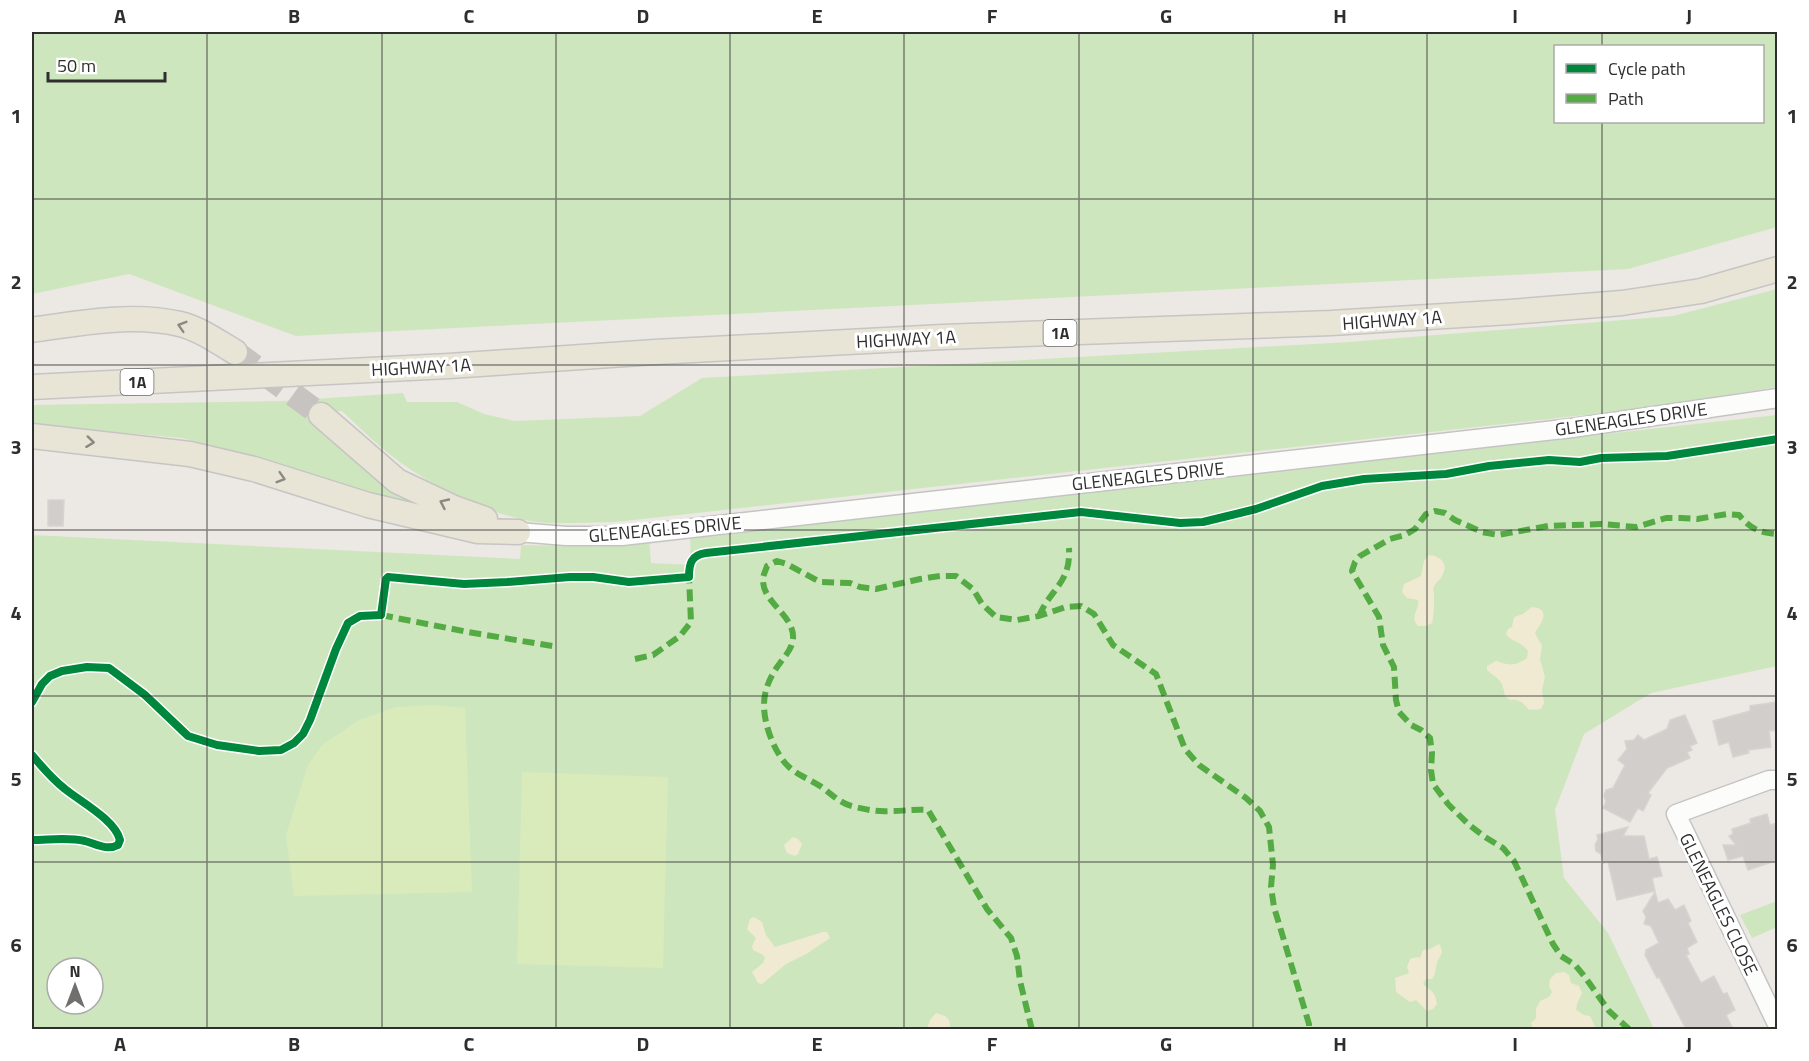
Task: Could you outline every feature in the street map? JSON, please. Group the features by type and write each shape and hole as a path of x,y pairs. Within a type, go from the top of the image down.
{"main road":[{"name":"HIGHWAY 1A","path":"32,387 449,366 655,352 942,337 1331,323 1510,312 1622,303 1701,291 1778,269"},
{"path":"32,330 81,322 148,319 182,325 207,335 235,352"},
{"path":"321,415 397,481 454,508 518,532"},
{"path":"32,436 190,454 254,470 369,505 478,531 518,532"}],"street":[{"name":"GLENEAGLES DRIVE","path":"518,532 566,536 622,536 1572,428 1778,398"},
{"name":"GLENEAGLES CLOSE","path":"1778,780 1769,780 1676,814 1778,1026"}],"green space":[{"path":"32,32 1777,32 1777,227 1628,269 296,336 129,274 32,294"},
{"path":"1777,289 1777,387 1630,410 615,522 546,523 504,515 482,507 438,486 400,462 342,411 309,414 351,451 455,513 390,499 251,455 182,438 32,425 32,405 284,401 403,393 407,402 457,402 484,414 514,421 640,416 702,378 1349,342 1673,316"},
{"path":"1777,415 1777,666 1651,693 1584,734 1555,810 1564,878 1608,933 1654,1029 32,1030 32,535 520,559 521,545 570,546 649,539 651,563 691,565 690,535"},
{"path":"434,705 465,708 472,892 294,896 286,835 308,765 322,745 359,720 396,707"},
{"path":"522,772 668,777 663,968 517,964"},
{"path":"1777,901 1777,927 1752,938 1740,915"}],"sand":[{"path":"1429,555 1443,561 1445,568 1433,588 1432,623 1418,626 1414,619 1418,600 1407,598 1402,592 1404,584 1421,576 1424,561"},
{"path":"1532,607 1542,610 1543,613 1542,621 1535,633 1542,646 1540,659 1545,677 1542,690 1544,703 1541,709 1529,710 1521,702 1510,700 1505,696 1501,683 1487,670 1487,666 1496,661 1515,664 1527,658 1528,651 1525,647 1506,634 1512,627 1514,617"},
{"path":"793,837 802,844 795,856 787,853 784,845"},
{"path":"754,917 762,922 766,935 775,947 823,932 827,932 830,938 786,964 762,984 758,983 752,972 763,963 765,958 753,950 752,946 756,938 747,929 750,919"},
{"path":"1439,944 1442,952 1434,975 1432,979 1426,979 1423,984 1434,994 1437,1004 1433,1009 1427,1011 1416,1000 1410,1002 1396,992 1395,978 1409,973 1407,967 1410,959 1420,958 1423,950"},
{"path":"1564,972 1569,975 1571,983 1579,986 1582,993 1576,1010 1590,1016 1596,1029 1533,1029 1531,1023 1536,1018 1536,1009 1540,1001 1549,997 1552,992 1549,986 1550,979 1556,973"},
{"path":"936,1013 949,1020 948,1029 927,1029"}],"building":[{"path":"48,500 64,500 63,526 48,526"},
{"path":"1776,702 1778,730 1769,731 1771,747 1748,750 1749,753 1733,757 1729,742 1719,745 1713,721 1750,711 1750,706"},
{"path":"1685,715 1697,743 1690,746 1692,750 1687,752 1690,758 1667,768 1648,793 1651,795 1643,811 1638,808 1630,822 1603,808 1606,802 1604,795 1606,790 1613,788 1625,765 1618,760 1627,749 1625,741 1634,740 1638,735 1644,740 1667,729 1670,720"},
{"path":"1767,814 1770,825 1778,823 1778,860 1748,870 1743,856 1728,860 1723,845 1736,845 1729,836 1733,834 1732,829 1751,823 1750,819"},
{"path":"1628,827 1623,836 1644,836 1649,859 1657,857 1662,876 1652,878 1655,891 1617,900 1608,862 1603,863 1601,854 1596,851 1595,845 1597,835"},
{"path":"1655,892 1658,903 1668,899 1675,910 1684,905 1691,921 1688,923 1697,942 1687,948 1689,954 1686,955 1701,983 1714,976 1723,994 1727,993 1735,1010 1726,1015 1733,1029 1686,1029 1645,955 1646,950 1659,943 1651,926 1644,924 1646,917 1643,911"}],"tunnel":[{"path":"235,352 321,415"}],"marked path":[{"path":"1630,1030 1609,1011 1575,965 1561,956 1553,944 1514,861 1503,848 1468,824 1448,804 1433,784 1430,738 1411,725 1399,712 1394,667 1383,645 1379,617 1352,571 1360,556 1390,539 1405,535 1415,529 1426,514 1435,511 1445,513 1482,532 1498,535 1548,526 1601,524 1636,527 1666,518 1697,519 1727,514 1739,515 1747,524 1760,531 1778,534"},
{"path":"1039,616 1064,578 1069,560 1069,548"},
{"path":"1032,1030 1020,981 1017,956 1011,938 987,909 928,810 878,811 850,806 794,771 786,764 773,744 764,712 764,699 771,677 790,649 793,639 789,623 764,587 763,577 767,566 777,561 820,582 850,583 876,589 920,579 956,576 973,589 982,604 996,617 1017,620 1066,607 1081,606 1094,614 1113,645 1156,674 1185,749 1199,765 1246,798 1260,811 1269,827 1274,907 1309,1030"},
{"path":"635,659 653,655 680,636 691,622 689,577"},
{"path":"381,615 558,647"}],"cycle path":[{"path":"32,702 42,684 50,676 62,671 87,667 109,668 145,695 188,736 217,745 259,751 281,750 294,743 303,734 348,623 360,616 381,615 388,577 464,584 570,577 593,577 629,582 689,577 694,558 706,553 1081,512 1180,523 1203,522 1256,509 1322,486 1364,479 1446,474 1489,466 1549,460 1580,462 1601,458 1667,456 1778,439"},
{"path":"32,755 60,785 112,825 120,840 114,847 72,839 32,840"}]}
